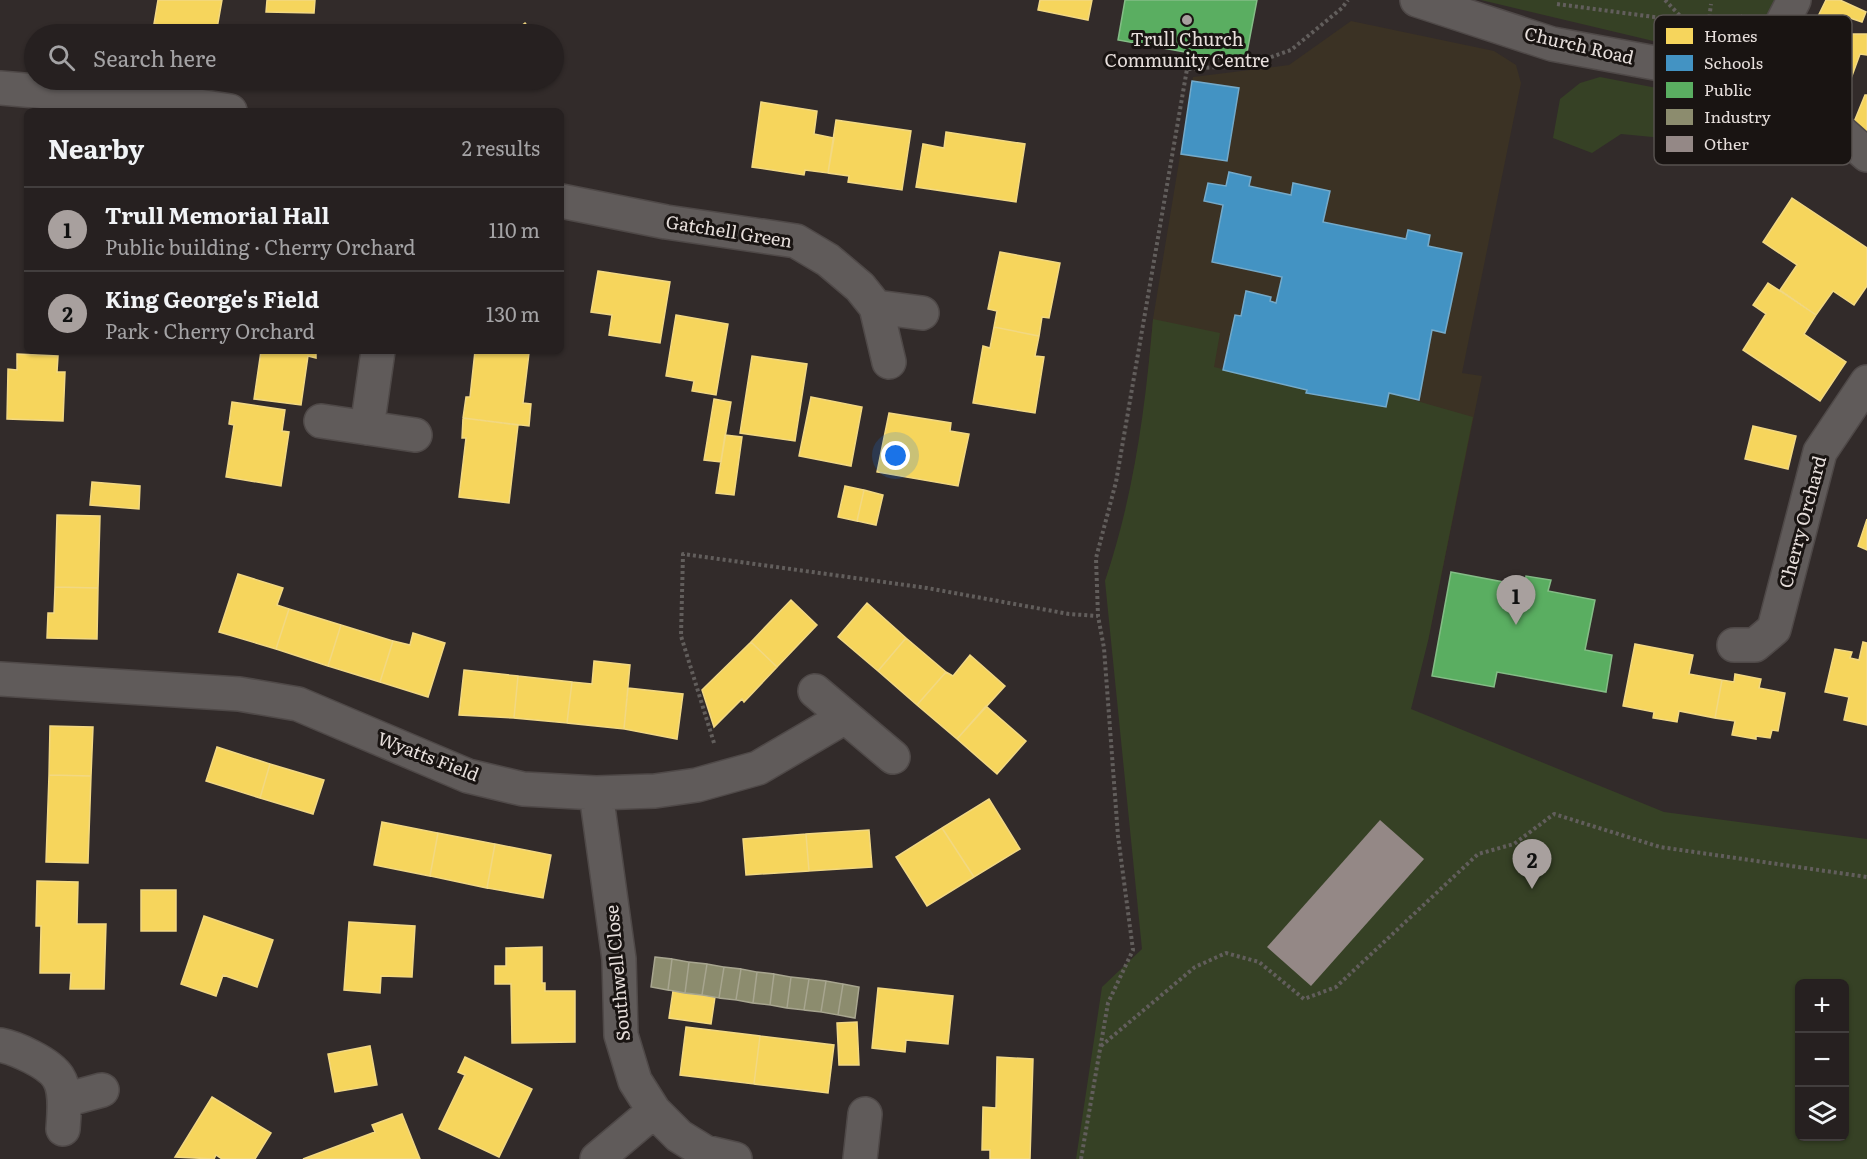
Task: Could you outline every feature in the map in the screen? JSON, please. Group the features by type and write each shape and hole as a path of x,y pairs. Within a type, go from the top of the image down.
{"street":[{"name":"Church Road","path":"1417,0 1552,44 1654,63"},
{"path":"1786,15 1794,0"},
{"path":"0,88 211,108"},
{"name":"Church Road","path":"1852,142 1867,155"},
{"name":"Gatchell Green","path":"564,202 666,222 796,241 828,260 860,287 876,307 889,362"},
{"path":"876,307 922,314"},
{"path":"367,428 378,354"},
{"name":"Cherry Orchard","path":"1734,645 1755,645 1774,629 1820,452 1867,382"},
{"path":"321,421 415,435"},
{"name":"Wyatts Field","path":"0,679 238,694 298,704 468,776 523,789 596,793 655,791 727,778 758,768 845,717"},
{"path":"815,691 893,757"},
{"name":"Southwell Close","path":"596,793 620,959 621,1035 635,1081 654,1111 679,1136 705,1152 735,1159"},
{"path":"0,1045 34,1057 58,1077 64,1114 102,1090"},
{"path":"597,1159 654,1111"},
{"path":"860,1159 864,1114"}],"path":[{"path":"1081,1159 1108,1003 1133,950 1118,836 1104,648 1098,616 1096,558 1116,482 1187,69 1249,65 1291,50 1342,8 1348,0"},
{"path":"1665,0 1679,15"},
{"path":"1551,3 1654,17"},
{"path":"727,778 681,636 682,554 835,574 1069,614 1098,616"},
{"path":"1101,1046 1195,967 1226,953 1259,962 1304,999 1336,987 1478,854 1514,844 1554,814 1660,847 1867,877"}],"shaded area":[{"path":"1351,21 1494,51 1516,65 1521,83 1462,373 1482,376 1428,641 1105,581 1123,527 1144,415 1153,319 1193,77 1289,65"}],"green space":[{"path":"1481,0 1784,0 1773,15 1654,15 1654,41"},
{"path":"1600,77 1654,87 1654,137 1621,134 1592,153 1553,138 1560,99 1580,83"},
{"path":"1153,319 1220,333 1214,367 1307,390 1307,393 1327,398 1328,395 1386,407 1389,393 1473,417 1428,641 1411,709 1664,812 1867,839 1867,1159 1076,1159 1102,987 1142,949 1105,581 1124,516 1142,419"}],"building: Homes":[{"path":"158,0 222,0 218,24 154,24"},
{"path":"267,0 315,0 314,13 266,12"},
{"path":"1040,0 1092,0 1088,20 1038,10"},
{"path":"1826,0 1840,0 1866,12 1862,22 1852,19 1852,15 1819,15"},
{"path":"1852,34 1867,34 1867,55 1860,54 1852,76"},
{"path":"1865,95 1867,95 1867,133 1854,122"},
{"path":"761,102 817,111 814,134 834,138 828,173 805,170 804,175 752,167"},
{"path":"836,120 911,131 902,190 848,182 849,176 828,173"},
{"path":"946,132 1025,144 1016,202 916,187 923,144 944,148"},
{"path":"1792,198 1867,248 1867,286 1854,305 1833,291 1816,315 1780,290 1797,265 1763,242"},
{"path":"1000,252 1060,263 1049,318 1042,317 1039,336 994,327 997,311 988,309"},
{"path":"598,271 670,282 660,343 609,335 612,315 591,312"},
{"path":"1768,283 1816,315 1804,334 1846,362 1820,401 1743,350 1766,314 1753,305"},
{"path":"676,315 728,324 716,395 692,391 694,381 666,376"},
{"path":"994,327 1039,336 1035,356 1044,357 1035,413 973,403 983,346 990,348"},
{"path":"17,354 58,356 57,372 65,372 63,421 7,419 8,369 17,370"},
{"path":"261,354 316,354 316,358 308,356 301,405 254,399"},
{"path":"475,354 529,354 523,403 531,404 529,426 463,418 466,397 470,397"},
{"path":"752,356 807,364 795,441 740,433"},
{"path":"811,397 862,407 851,466 799,456"},
{"path":"714,399 731,402 721,462 704,460"},
{"path":"232,402 285,410 282,431 289,432 281,486 226,477 234,425 229,424"},
{"path":"889,413 951,423 950,431 969,434 958,486 877,472"},
{"path":"463,418 518,425 509,503 459,497 466,438 462,438"},
{"path":"1753,426 1796,436 1788,469 1745,459"},
{"path":"725,435 742,437 734,495 716,493"},
{"path":"92,482 140,486 139,509 90,505"},
{"path":"845,486 864,490 857,521 838,517"},
{"path":"864,490 883,495 876,525 857,521"},
{"path":"57,515 100,516 98,588 55,587"},
{"path":"1867,519 1867,550 1858,546"},
{"path":"238,574 283,588 277,605 289,609 276,649 219,632"},
{"path":"55,587 98,588 97,639 47,638 48,613 54,613"},
{"path":"791,600 817,625 777,667 751,642"},
{"path":"867,603 906,638 878,671 838,637"},
{"path":"289,609 341,625 328,666 276,649"},
{"path":"341,625 393,641 380,682 328,666"},
{"path":"413,633 445,643 428,697 380,682 393,641 410,645"},
{"path":"906,638 946,672 917,705 878,671"},
{"path":"751,642 777,667 744,702 742,699 714,727 702,690"},
{"path":"1863,642 1867,643 1867,725 1844,720 1849,697 1825,692 1835,649 1852,652 1850,658 1859,660"},
{"path":"1635,644 1693,655 1689,674 1722,680 1715,718 1679,711 1677,722 1653,718 1654,712 1623,706"},
{"path":"970,655 1005,686 957,739 917,705 946,672 953,676"},
{"path":"594,661 630,665 624,729 567,723 572,682 592,684"},
{"path":"464,670 518,676 514,718 459,715"},
{"path":"1735,674 1761,679 1759,688 1785,693 1778,731 1772,730 1770,738 1756,736 1756,739 1732,735 1735,721 1715,718 1722,680 1734,682"},
{"path":"518,676 572,682 567,723 514,718"},
{"path":"628,688 683,694 677,739 624,729"},
{"path":"986,706 1026,741 997,774 957,739"},
{"path":"50,726 93,727 91,776 49,775"},
{"path":"217,747 270,764 260,798 206,781"},
{"path":"270,764 324,780 313,814 260,798"},
{"path":"49,775 91,776 88,863 46,862"},
{"path":"989,799 1020,849 974,877 942,828"},
{"path":"382,822 438,833 430,876 374,865"},
{"path":"942,828 974,877 927,906 896,857"},
{"path":"869,830 872,867 809,871 806,834"},
{"path":"438,833 495,844 487,888 430,876"},
{"path":"806,834 809,871 746,875 743,839"},
{"path":"495,844 551,855 543,898 487,888"},
{"path":"37,881 78,882 77,924 106,924 104,989 70,989 71,973 40,973 41,926 36,926"},
{"path":"141,890 176,890 176,931 141,931"},
{"path":"204,916 273,940 257,987 223,975 216,996 181,984"},
{"path":"349,922 415,926 412,977 381,976 380,993 344,990"},
{"path":"542,947 542,983 545,983 545,991 575,991 575,1042 512,1043 511,984 495,984 495,966 506,966 506,948"},
{"path":"878,988 953,996 948,1044 906,1040 905,1052 872,1048"},
{"path":"673,991 715,997 711,1024 669,1018"},
{"path":"857,1022 859,1065 839,1065 837,1023"},
{"path":"686,1027 760,1036 754,1084 680,1075"},
{"path":"760,1036 834,1045 828,1093 754,1084"},
{"path":"370,1046 377,1085 335,1092 328,1054"},
{"path":"465,1057 532,1089 499,1157 439,1129 465,1075 458,1072"},
{"path":"997,1057 1033,1059 1030,1159 990,1159 990,1150 982,1150 983,1107 996,1108"},
{"path":"212,1097 271,1133 255,1159 222,1159 216,1155 214,1159 175,1157"},
{"path":"402,1114 420,1159 303,1159 375,1132 372,1125"}],"building: Schools":[{"path":"1192,81 1239,88 1227,161 1181,154"},
{"path":"1229,172 1251,177 1249,186 1291,195 1293,183 1330,191 1323,222 1406,239 1408,230 1430,235 1428,246 1462,253 1445,333 1432,330 1419,400 1389,393 1386,407 1306,393 1307,390 1223,370 1235,315 1241,316 1246,291 1271,297 1270,301 1276,303 1282,277 1212,262 1223,205 1204,201 1208,183 1226,186"}],"building: Public":[{"name":"Trull Church Community Centre","path":"1125,0 1257,0 1245,63 1118,40"},
{"path":"1451,572 1525,586 1526,576 1551,580 1548,591 1595,600 1585,650 1612,655 1606,692 1497,672 1494,687 1432,676"}],"building: Industry":[{"path":"655,957 672,959 668,990 651,987"},
{"path":"672,959 689,962 685,993 668,990"},
{"path":"689,962 707,964 702,995 685,993"},
{"path":"707,964 724,967 719,998 702,995"},
{"path":"724,967 741,969 736,1000 719,998"},
{"path":"741,969 757,972 753,1003 736,1000"},
{"path":"757,972 774,974 770,1005 753,1003"},
{"path":"774,974 791,977 787,1008 770,1005"},
{"path":"791,977 809,979 804,1010 787,1008"},
{"path":"809,979 826,981 821,1012 804,1010"},
{"path":"826,981 843,984 838,1015 821,1012"},
{"path":"843,984 859,987 855,1018 838,1015"}],"building: Other":[{"path":"1380,820 1424,859 1311,986 1267,947"}],"place":[{"name":"Trull Church Community Centre","path":"1187,20"},
{"name":"Trull Memorial Hall","path":"1516,625"},
{"name":"King George's Field","path":"1532,889"}]}
